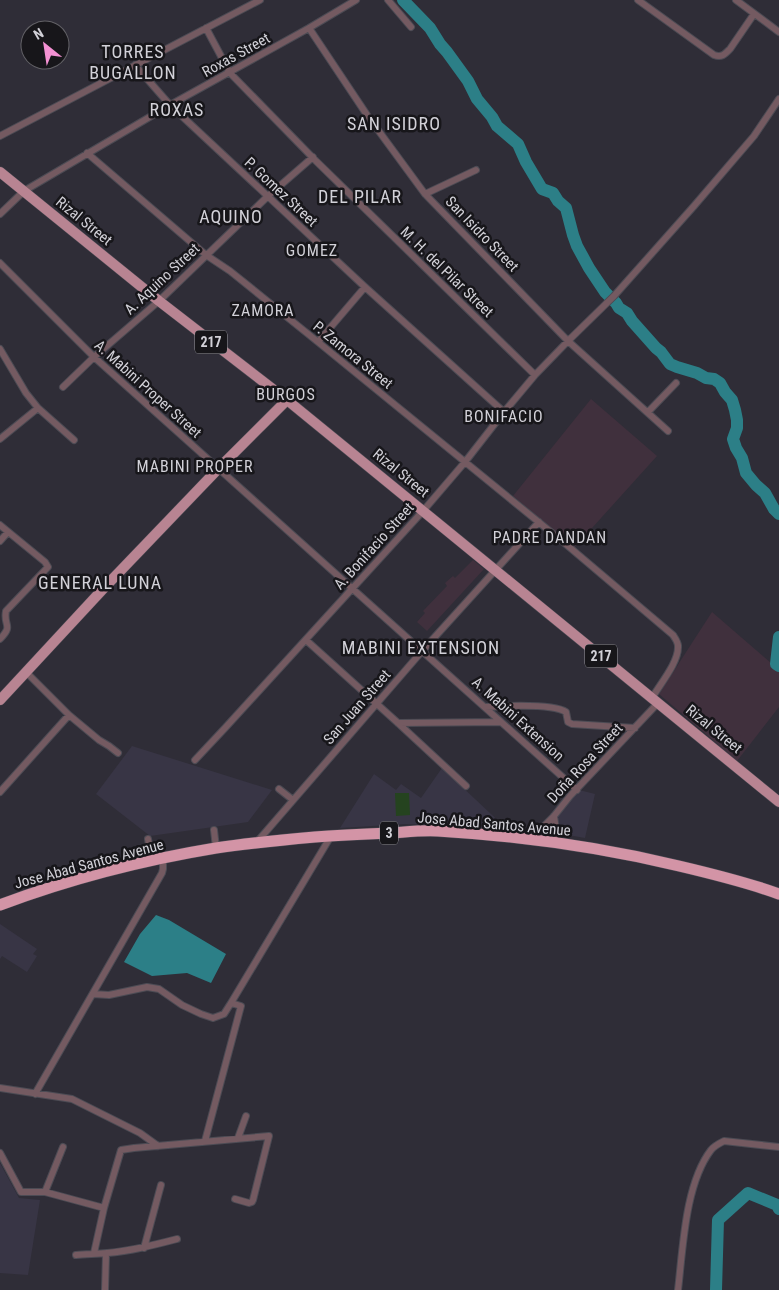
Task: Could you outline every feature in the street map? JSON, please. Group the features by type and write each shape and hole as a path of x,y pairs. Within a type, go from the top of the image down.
{"highway":[{"name":"Jose Abad Santos Avenue","path":"0,905 77,880 157,860 216,848 331,836 436,831 558,843 634,856 712,874 779,894"}],"main road":[{"name":"Rizal Street","path":"0,172 159,301 287,400 779,802"},
{"path":"0,700 218,469 287,400"}],"street":[{"path":"0,136 260,0"},
{"name":"Roxas Street","path":"0,214 24,191 87,153 356,0"},
{"path":"388,0 411,28"},
{"path":"638,0 718,57 726,54 754,14"},
{"path":"736,0 779,32"},
{"name":"M. H. del Pilar Street","path":"206,28 230,72 313,157 535,375"},
{"name":"San Isidro Street","path":"309,28 367,115 425,194 568,340 668,431"},
{"name":"P. Gomez Street","path":"136,65 170,105 365,287 504,412"},
{"name":"A. Bonifacio Street","path":"195,760 423,511 535,375 614,296 754,136 779,99"},
{"name":"P. Zamora Street","path":"87,153 206,255 230,271 539,522"},
{"name":"A. Aquino Street","path":"63,387 94,357 159,301 267,196 313,157"},
{"path":"425,194 476,170"},
{"name":"A. Mabini Proper Street","path":"0,263 94,357 351,588"},
{"path":"318,342 365,287"},
{"path":"0,349 26,393 38,408 74,440"},
{"path":"648,412 676,383"},
{"path":"0,439 38,408"},
{"name":"San Juan Street","path":"257,843 422,650 539,522"},
{"name":"Doña Rosa Street","path":"530,840 635,728 655,700 676,660 678,646 673,635 539,522"},
{"path":"0,525 45,562 48,567 6,611 7,632 0,639"},
{"path":"0,541 8,532"},
{"name":"A. Mabini Extension","path":"351,588 577,790"},
{"path":"306,640 466,786"},
{"path":"26,672 69,715 118,753"},
{"path":"485,707 532,706 559,708 566,712 568,722 572,724 635,728"},
{"path":"0,792 69,715"},
{"path":"398,723 501,722"},
{"path":"280,789 293,800"},
{"path":"554,816 558,843"},
{"path":"214,830 216,848"},
{"path":"93,994 109,995 147,988 159,989 182,1005 201,1014 213,1018 224,1014 331,836"},
{"path":"35,1094 162,873 163,869 148,839"},
{"path":"205,1141 240,1006 231,1003"},
{"path":"0,1088 72,1099 140,1133 159,1146"},
{"path":"238,1138 246,1116"},
{"path":"94,1253 104,1208 121,1150 269,1136 252,1202 249,1203 235,1199"},
{"path":"678,1290 688,1209 699,1170 712,1149 724,1140 779,1147"},
{"path":"45,1192 63,1147"},
{"path":"0,1153 21,1192 45,1192 104,1208"},
{"path":"144,1248 161,1185"},
{"path":"76,1255 106,1254 144,1248 177,1239"},
{"path":"105,1290 106,1254"}],"shaded area":[{"path":"591,399 657,456 574,548 513,496"},
{"path":"473,560 484,569 427,631 417,622 425,613 423,611 447,586 445,583 453,576 455,578"},
{"path":"712,612 779,670 779,707 737,761 659,694"},
{"path":"132,746 272,790 248,822 150,836 96,794"},
{"path":"442,768 508,830 496,831 459,826 405,824 340,828 374,774 396,790 401,784 421,798"},
{"path":"579,790 595,794 585,838 557,833 557,815"},
{"path":"0,924 37,949 33,954 37,956 27,972 2,956 0,959"},
{"path":"0,1163 19,1198 40,1200 28,1275 0,1273"}],"green space":[{"path":"395,793 409,793 410,815 396,816"}],"water":[{"path":"156,915 169,920 226,954 211,983 187,973 152,976 124,962 140,934"}],"waterway":[{"path":"403,0 430,28 497,126 518,144 542,189 553,193 566,208 577,246 605,292 619,308 627,313 670,364 706,378 714,379 720,383 732,400 735,410 737,428 733,439 742,458 746,473 765,493 779,514"},
{"path":"779,637 776,664 779,666"},
{"path":"716,1290 718,1220 748,1193 777,1205 779,1209"}],"district":[{"name":"TORRES BUGALLON","path":"133,61"},
{"name":"ROXAS","path":"177,109"},
{"name":"SAN ISIDRO","path":"394,123"},
{"name":"DEL PILAR","path":"360,196"},
{"name":"AQUINO","path":"231,216"},
{"name":"GOMEZ","path":"312,250"},
{"name":"ZAMORA","path":"263,310"},
{"name":"BURGOS","path":"286,394"},
{"name":"BONIFACIO","path":"504,416"},
{"name":"MABINI PROPER","path":"195,466"},
{"name":"PADRE DANDAN","path":"550,537"},
{"name":"GENERAL LUNA","path":"100,582"},
{"name":"MABINI EXTENSION","path":"421,647"}]}
